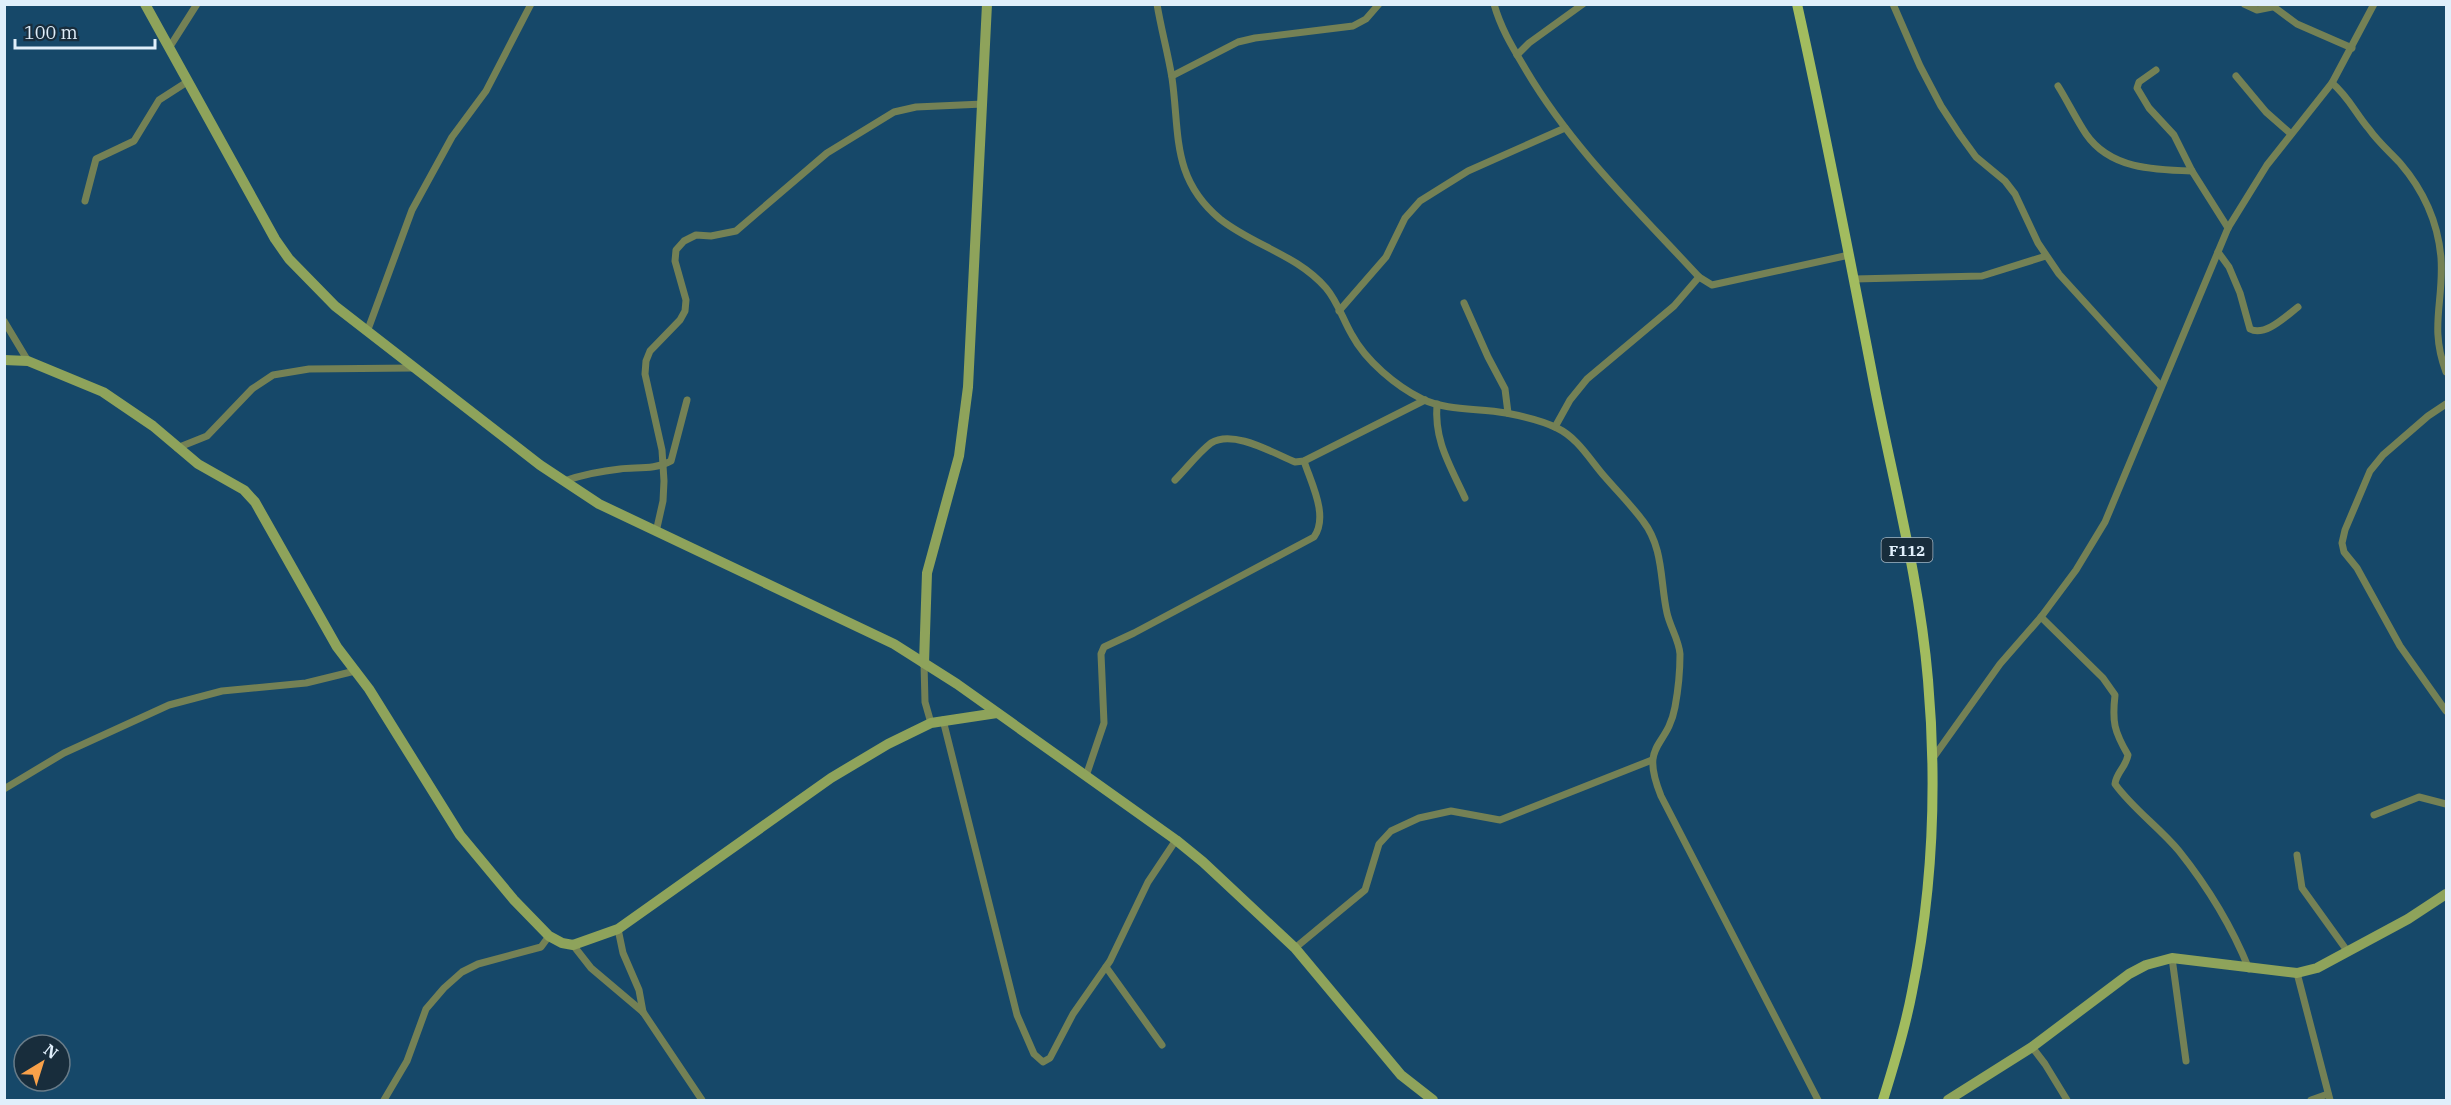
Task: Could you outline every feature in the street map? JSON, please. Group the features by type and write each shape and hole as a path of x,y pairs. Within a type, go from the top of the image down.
{"main road":[{"name":"F112","path":"1797,4 1854,279 1920,624 1928,679 1932,760 1931,857 1925,917 1912,992 1883,1101"}],"street":[{"path":"145,4 241,181 289,259 335,306 521,452 599,504 862,627 924,663 1176,840 1203,861 1295,948 1401,1075 1433,1101"},
{"path":"169,48 197,4"},
{"path":"367,332 412,210 452,137 486,91 531,4"},
{"path":"987,4 968,387 959,456 927,573 925,702 937,722 1017,1016 1034,1054 1043,1062 1050,1058 1072,1014 1106,967 1148,882 1176,840"},
{"path":"1157,4 1172,76 1180,158 1188,180 1219,218 1235,229 1288,256 1311,274 1327,289 1353,338 1375,364 1411,392 1437,404 1508,413 1555,427 1570,436 1645,523 1659,557 1667,614 1680,652 1675,707 1671,720 1656,746 1652,760 1654,777 1661,796 1818,1101"},
{"path":"1172,76 1238,42 1353,26 1366,19 1379,4"},
{"path":"1494,4 1501,29 1538,90 1565,128 1582,150 1699,277 1712,285 1849,255"},
{"path":"1517,55 1529,43 1583,4"},
{"path":"1893,4 1941,106 1976,157 2005,182 2015,194 2046,256 2059,274 2160,385"},
{"path":"2244,4 2257,10 2271,6 2297,24 2352,48"},
{"path":"1932,760 2000,664 2041,617 2076,570 2105,522 2160,385 2228,228 2267,165 2332,84 2374,4"},
{"path":"2156,69 2139,82 2137,88 2149,108 2174,135 2192,171 2228,228"},
{"path":"2236,76 2266,112 2291,134"},
{"path":"84,201 96,159 134,141 159,100 187,82"},
{"path":"2332,84 2341,90 2368,128 2405,169 2432,212 2441,259 2436,331 2446,372"},
{"path":"2058,86 2088,136 2120,161 2152,170 2192,171"},
{"path":"656,532 663,501 662,450 645,374 650,351 680,320 685,311 686,300 675,261 676,250 684,241 696,235 711,236 736,231 827,153 894,112 916,107 983,104"},
{"path":"1339,311 1386,257 1404,218 1420,201 1468,171 1565,128"},
{"path":"2218,252 2229,267 2240,293 2250,329 2256,332 2264,331 2298,307"},
{"path":"1854,279 1982,276 2046,256"},
{"path":"1555,427 1570,400 1587,379 1656,323 1699,277"},
{"path":"1464,303 1505,389 1508,413"},
{"path":"4,321 28,361"},
{"path":"4,360 28,361 103,392 153,426 198,464 244,490 255,502 337,647 369,689 460,835 514,900 549,936 562,943 573,945 618,929 831,778 888,744 937,722 998,713"},
{"path":"177,448 207,436 252,389 273,375 309,369 413,368"},
{"path":"564,481 584,474 661,466 671,461 687,400"},
{"path":"1175,480 1212,443 1231,438 1295,462 1304,461 1425,400"},
{"path":"1437,404 1438,439 1465,498"},
{"path":"2446,404 2428,416 2383,455 2370,471 2344,530 2342,543 2344,552 2357,568 2400,646 2446,711"},
{"path":"1086,776 1104,723 1101,654 1104,647 1314,537 1319,530 1319,509 1304,461"},
{"path":"2041,617 2103,678 2115,694 2114,731 2128,755 2125,766 2116,776 2115,784 2179,851 2215,903 2249,969"},
{"path":"4,789 64,753 169,705 222,691 306,683 355,671"},
{"path":"1295,948 1365,890 1379,844 1391,831 1419,818 1451,811 1500,820 1652,760"},
{"path":"2374,815 2419,797 2446,804"},
{"path":"2297,855 2302,888 2348,952"},
{"path":"1948,1101 2031,1047 2129,974 2146,965 2172,958 2296,973 2318,968 2408,919 2446,894"},
{"path":"618,929 623,953 639,990 643,1012"},
{"path":"384,1101 406,1060 426,1009 444,988 462,972 478,964 541,946 549,936"},
{"path":"573,945 591,968 643,1012 702,1101"},
{"path":"2172,958 2186,1061"},
{"path":"1106,967 1162,1044"},
{"path":"2296,973 2329,1097 2311,1101"},
{"path":"2031,1047 2045,1064 2067,1101"}]}
